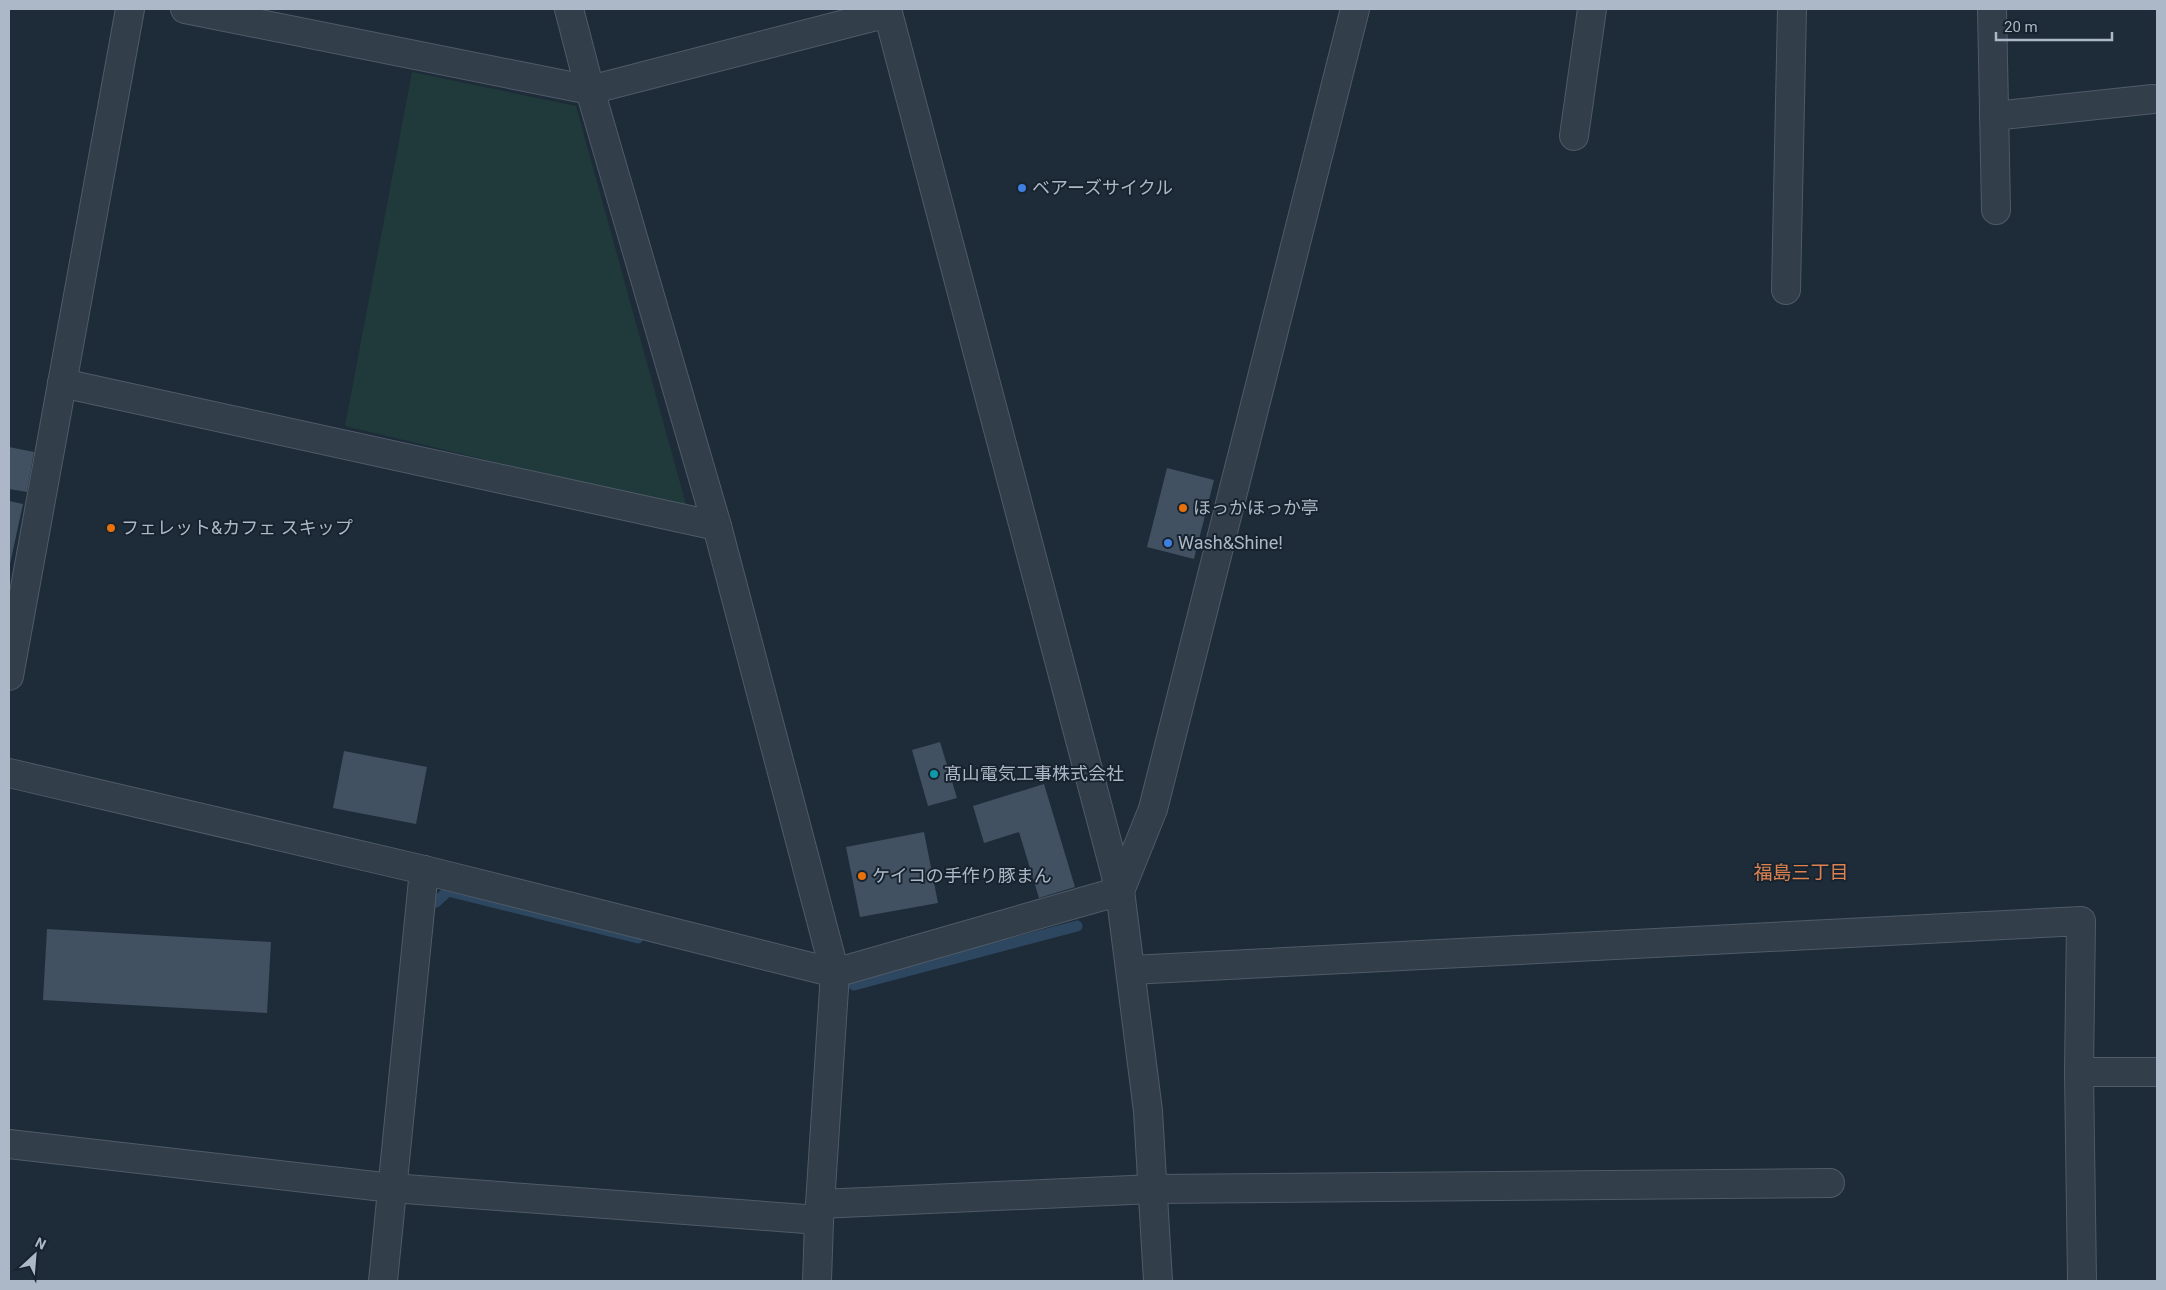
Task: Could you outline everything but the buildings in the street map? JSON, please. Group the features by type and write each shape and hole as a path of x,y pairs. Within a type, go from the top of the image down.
{"street":[{"path":"9,676 127,9"},
{"path":"185,9 590,90 888,11 1120,891 1148,1110 1158,1281"},
{"path":"569,9 590,90 717,526 835,973 819,1212 817,1281"},
{"path":"1120,891 1153,809 1355,9"},
{"path":"1574,136 1592,9"},
{"path":"1786,290 1792,9"},
{"path":"1992,9 1996,210"},
{"path":"1994,116 2153,98"},
{"path":"62,383 717,526"},
{"path":"9,773 424,870 835,973 1120,891"},
{"path":"383,1281 424,870"},
{"path":"1131,970 2081,921 2079,1072 2082,1281"},
{"path":"2079,1072 2157,1072"},
{"path":"9,1144 392,1188 819,1212 1153,1189 1830,1183"}],"green space":[{"path":"412,72 576,106 687,508 345,426"}],"waterway":[{"path":"436,902 448,891 638,938"},
{"path":"854,985 1077,926"}],"place":[{"name":"ベアーズサイクル","path":"1022,188"},
{"name":"ほっかほっか亭","path":"1183,508"},
{"name":"フェレット&カフェ スキップ","path":"111,528"},
{"name":"Wash&Shine!","path":"1168,543"},
{"name":"髙山電気工事株式会社","path":"934,774"},
{"name":"ケイコの手作り豚まん","path":"862,876"}],"district":[{"name":"福島三丁目","path":"1801,872"}]}
